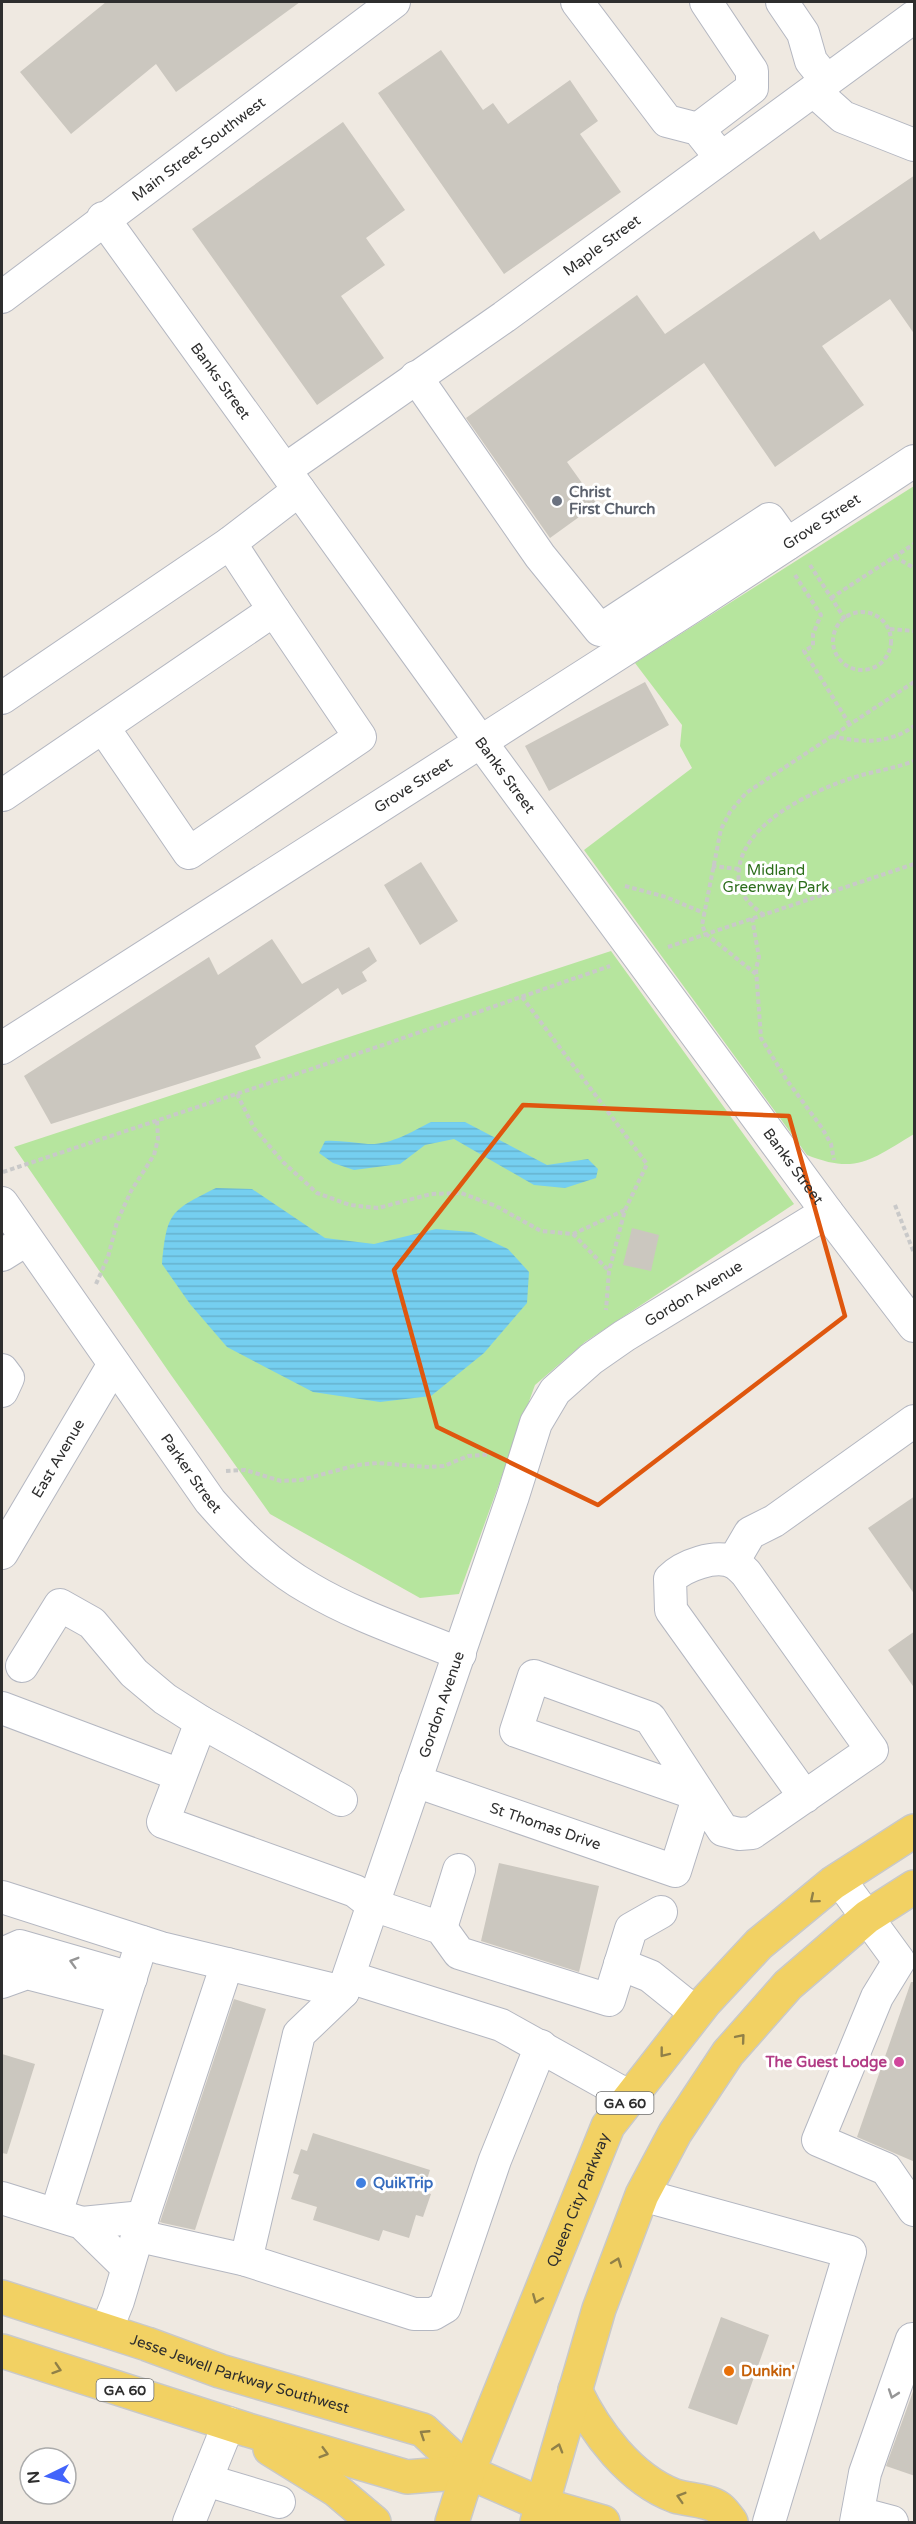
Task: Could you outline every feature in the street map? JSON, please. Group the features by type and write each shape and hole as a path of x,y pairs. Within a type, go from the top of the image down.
{"main road":[{"name":"Queen City Parkway","path":"452,2523 468,2472 608,2126 696,2013 759,1944 839,1879 915,1831"},
{"path":"539,2513 599,2309 642,2195 675,2133 728,2053 788,1985 867,1917 915,1887"},
{"name":"Jesse Jewell Parkway Southwest","path":"2,2297 220,2371 423,2430 468,2472 539,2513 603,2523"},
{"name":"Jesse Jewell Parkway Southwest","path":"2,2350 238,2427 407,2477 468,2472"},
{"path":"575,2390 609,2445 636,2473 673,2495 719,2507 731,2523"},
{"path":"238,2427 272,2451 336,2490 374,2523"}],"street":[{"name":"Main Street Southwest","path":"2,297 103,218 394,2"},
{"path":"577,2 667,121 698,129 721,158"},
{"path":"698,129 752,88 752,71 706,2"},
{"path":"782,2 803,33 820,86 843,117 915,145"},
{"name":"Maple Street","path":"2,698 230,543 292,479 417,377 504,317 915,17"},
{"name":"Banks Street","path":"103,218 480,741 827,1212 915,1326"},
{"path":"417,377 540,556 600,630 769,519 795,558"},
{"name":"Grove Street","path":"2,1048 480,741 795,558 915,461"},
{"path":"103,727 189,853 360,736 230,543"},
{"path":"2,795 274,610"},
{"name":"Parker Street","path":"2,1203 14,1248 114,1364 210,1501 239,1534 272,1563 308,1588 347,1608 460,1654"},
{"name":"Gordon Avenue","path":"346,1984 460,1654 536,1424 555,1391 591,1359 624,1336 827,1212"},
{"name":"East Avenue","path":"2,1553 114,1364"},
{"path":"2,1370 8,1378 2,1390"},
{"path":"733,1562 750,1533 774,1521 915,1421"},
{"path":"699,1795 516,1731 534,1676 650,1718 723,1830 740,1834 752,1833 805,1797 872,1750 746,1573 733,1562 713,1560 679,1570 670,1579 671,1610 805,1797"},
{"path":"22,1666 60,1605 92,1623 134,1673 165,1699 201,1722 342,1800"},
{"path":"2,1708 180,1775"},
{"path":"201,1722 163,1822 355,1891 373,1905 441,1928 459,1953 609,2000 631,1929 661,1912"},
{"name":"St Thomas Drive","path":"415,1781 675,1871 699,1795"},
{"path":"441,1928 459,1870"},
{"path":"839,1879 867,1917 907,1963 877,1997 818,2140 886,2169 915,2210"},
{"path":"2,1897 142,1942 227,1964 346,1984 501,2025 630,2097"},
{"path":"69,2219 128,1988 142,1942"},
{"path":"2,1954 20,1946 128,1988"},
{"path":"106,2331 118,2301 127,2267 227,1964"},
{"path":"620,1964 650,1976 696,2013"},
{"path":"2,1982 27,1973 128,1988"},
{"path":"246,2260 299,2034 346,1984"},
{"path":"2,2198 69,2219 141,2226 414,2314 433,2314 445,2307 495,2160 541,2046"},
{"path":"642,2195 850,2252 769,2523"},
{"path":"69,2219 127,2267"},
{"path":"892,2523 857,2518 865,2473 913,2339"},
{"path":"189,2523 206,2480 238,2427"},
{"path":"206,2480 279,2502"}],"path":[{"path":"831,598 915,544"},
{"path":"895,557 915,568"},
{"path":"795,558 831,598 845,619"},
{"path":"795,558 820,615 813,634 813,646 804,651 850,724"},
{"path":"859,613 875,613 886,622 890,629 889,652 882,664 875,669 858,671 843,665 833,647 834,633 845,619 859,613"},
{"path":"890,629 915,631"},
{"path":"756,974 706,934 702,925 721,829 730,812 746,793 915,682"},
{"path":"832,736 852,741 868,741 895,736 915,726"},
{"path":"764,915 742,894 739,869 744,849 753,836 770,820 825,788 915,760"},
{"path":"657,950 915,864"},
{"path":"712,866 739,869"},
{"path":"696,910 704,913"},
{"path":"752,918 759,957 756,974 761,1038 786,1079 822,1128 831,1144 834,1160"},
{"path":"9,1170 616,964"},
{"path":"522,997 647,1164 625,1210 609,1271 606,1316"},
{"path":"237,1094 254,1128 283,1162 317,1193 350,1205 378,1208 431,1194 461,1193 496,1206 541,1231 573,1234 625,1210"},
{"path":"96,1284 108,1257 117,1222 131,1191 154,1155 158,1139 157,1120"},
{"path":"895,1205 915,1253"},
{"path":"573,1234 609,1271"},
{"path":"226,1471 245,1470 281,1481 301,1480 357,1465 378,1463 444,1466 468,1456 498,1454"}],"highlighted area":[{"path":"523,1105 789,1116 845,1316 598,1505 437,1427 394,1270"}],"green space":[{"name":"Midland Greenway Park","path":"914,486 914,1134 875,1157 852,1164 839,1164 807,1155 584,850 692,768 680,746 682,725 635,663"},
{"path":"611,951 794,1204 585,1342 535,1385 459,1594 420,1598 270,1514 14,1147"}],"water":[{"path":"431,1122 465,1122 547,1165 588,1159 598,1169 596,1178 565,1188 534,1185 454,1139 425,1145 400,1164 354,1170 333,1163 319,1153 325,1141 376,1144 401,1137"},
{"path":"216,1188 252,1189 325,1238 374,1244 436,1229 472,1232 508,1249 529,1272 527,1303 484,1353 431,1396 380,1402 313,1392 227,1347 190,1304 162,1264 166,1233 174,1215 189,1202"}],"building":[{"path":"106,2 300,2 176,92 156,64 71,134 20,72"},
{"path":"441,50 483,110 493,103 508,124 570,80 598,121 580,134 621,192 504,274 378,93"},
{"path":"343,122 405,210 366,238 385,265 341,296 384,358 317,405 192,229"},
{"path":"915,175 915,335 890,299 822,346 864,405 775,467 704,363 567,462 597,504 550,538 466,418 637,295 665,334 814,231 820,240"},
{"path":"645,682 669,725 549,791 525,746"},
{"path":"421,862 458,921 420,945 384,885"},
{"path":"272,939 302,984 369,947 377,961 362,972 367,981 342,995 338,988 255,1046 261,1058 51,1124 24,1076 209,957 218,975"},
{"path":"632,1228 659,1235 651,1271 623,1265"},
{"path":"915,1496 915,1595 868,1528"},
{"path":"915,1631 915,1689 888,1650"},
{"path":"499,1863 599,1886 579,1972 481,1941"},
{"name":"The Guest Lodge","path":"911,1982 915,1982 915,2162 857,2137"},
{"path":"234,1999 266,2009 195,2230 163,2223 160,2222"},
{"path":"2,2054 35,2064 7,2154 2,2153"},
{"name":"QuikTrip","path":"313,2133 430,2170 423,2192 431,2194 423,2217 416,2215 409,2238 383,2230 379,2241 313,2220 317,2207 291,2199 299,2175 293,2173 301,2149 307,2151"},
{"name":"Dunkin'","path":"721,2317 769,2335 737,2425 688,2408"},
{"path":"915,2386 915,2476 886,2466"}],"place":[{"name":"Christ First Church","path":"557,501"},
{"name":"The Guest Lodge","path":"899,2062"},
{"name":"QuikTrip","path":"361,2183"},
{"name":"Dunkin'","path":"729,2371"}]}
